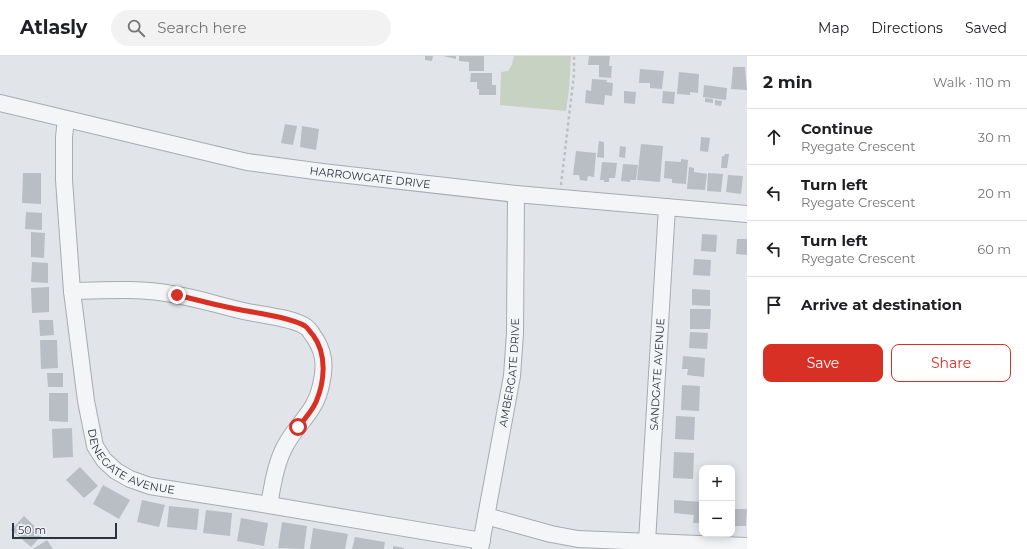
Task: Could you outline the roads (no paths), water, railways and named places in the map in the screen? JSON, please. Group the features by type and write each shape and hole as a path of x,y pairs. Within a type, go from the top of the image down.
{"street":[{"name":"HARROWGATE DRIVE","path":"0,103 247,162 516,194 747,214"},
{"name":"DENEGATE AVENUE","path":"66,119 64,137 64,180 72,291 86,401 95,446 104,460 116,471 130,479 150,486 269,505 481,545"},
{"name":"AMBERGATE DRIVE","path":"481,545 512,376 515,333 516,194"},
{"name":"SANDGATE AVENUE","path":"647,542 667,207"},
{"path":"72,291 124,289 177,295 234,309 295,321 306,327 320,346 323,356 322,384 316,402 288,442 282,454 276,471 269,505"},
{"path":"486,516 558,536 578,539 747,546"}]}
